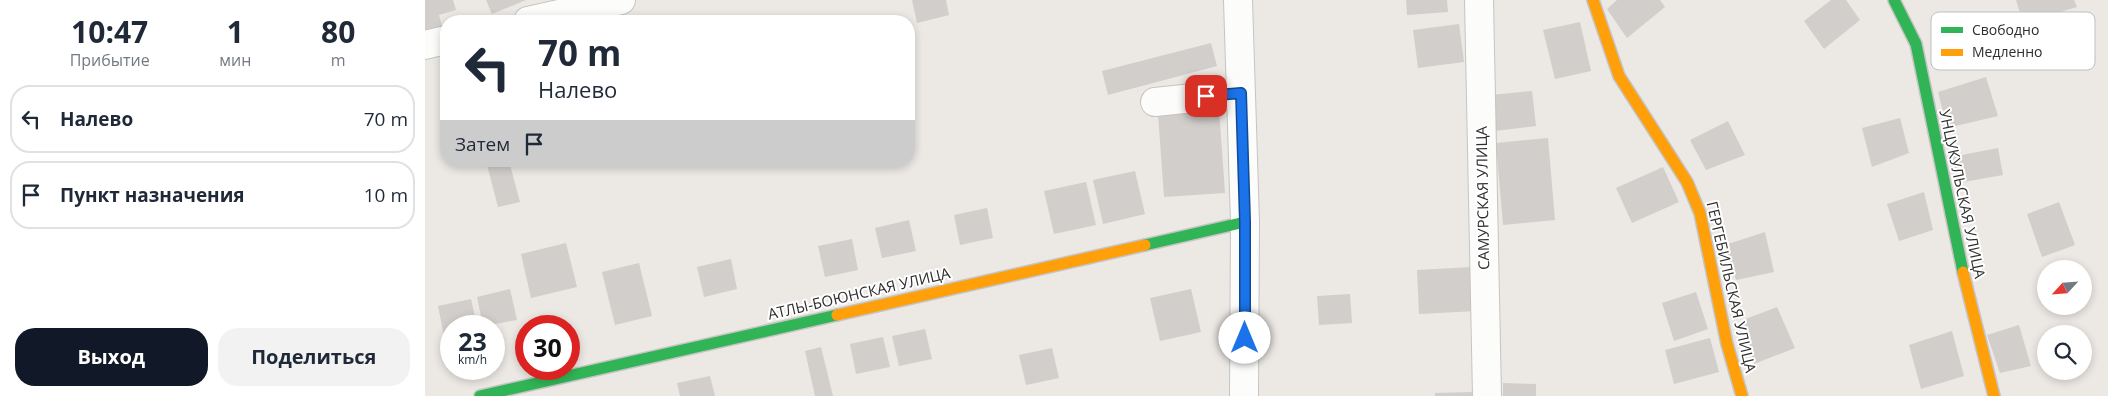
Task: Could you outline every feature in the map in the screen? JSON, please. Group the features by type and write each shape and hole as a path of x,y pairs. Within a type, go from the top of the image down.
{"street":[{"path":"555,15 621,0"},
{"path":"1238,0 1245,222 1244,396"},
{"name":"САМУРСКАЯ УЛИЦА","path":"1479,0 1487,396"},
{"name":"ГЕРГЕБИЛЬСКАЯ УЛИЦА","path":"1593,0 1619,76 1687,182 1700,213 1727,344 1742,396"},
{"name":"УНЦУКУЛЬСКАЯ УЛИЦА","path":"1894,0 1916,44 1969,305 1993,396"},
{"path":"425,45 440,41"},
{"path":"1155,102 1241,93"},
{"name":"АТЛЫ-БОЮНСКАЯ УЛИЦА","path":"480,396 1245,222"}],"building":[{"path":"425,0 453,0 456,10 439,15 440,31 425,35"},
{"path":"486,0 526,0 492,14"},
{"path":"912,0 946,0 949,15 917,23"},
{"path":"1406,0 1447,0 1448,12 1407,15"},
{"path":"1617,0 1660,0 1665,7 1627,38 1607,9"},
{"path":"1831,0 1846,0 1860,20 1824,49 1804,21"},
{"path":"2016,0 2074,0 2077,7 2060,12 2020,12"},
{"path":"1580,22 1591,71 1555,79 1543,30"},
{"path":"1459,24 1464,62 1418,68 1413,30"},
{"path":"1211,43 1217,66 1108,95 1102,71"},
{"path":"1986,77 1998,116 1947,128 1938,92"},
{"path":"1532,91 1536,126 1495,131 1491,95"},
{"path":"1219,109 1225,193 1164,197 1158,114"},
{"path":"1900,118 1909,153 1872,167 1862,128"},
{"path":"1728,121 1745,155 1706,170 1690,140"},
{"path":"1548,138 1555,220 1503,225 1496,143"},
{"path":"1998,148 2003,175 1958,183 1952,157"},
{"path":"488,167 511,167 520,202 498,207"},
{"path":"1663,167 1679,202 1632,223 1616,188"},
{"path":"1135,171 1145,214 1103,224 1093,180"},
{"path":"1086,182 1096,225 1054,234 1044,191"},
{"path":"1924,192 1933,230 1899,241 1887,204"},
{"path":"2059,202 2075,245 2042,257 2027,214"},
{"path":"987,208 993,238 960,245 954,215"},
{"path":"909,220 916,251 882,258 875,228"},
{"path":"1765,232 1774,272 1736,280 1725,245"},
{"path":"852,239 858,270 825,277 818,246"},
{"path":"566,243 577,287 531,298 521,254"},
{"path":"731,259 737,289 704,297 697,267"},
{"path":"639,263 652,316 615,325 602,272"},
{"path":"1473,267 1476,311 1419,314 1417,270"},
{"path":"510,289 516,315 515,320 505,322 505,315 481,315 477,297"},
{"path":"1191,289 1201,332 1160,341 1150,298"},
{"path":"1696,292 1708,329 1674,341 1662,303"},
{"path":"1350,294 1352,323 1319,325 1317,296"},
{"path":"471,299 475,315 440,316 438,306"},
{"path":"1777,307 1795,348 1754,364 1743,320"},
{"path":"2019,325 2031,366 2000,373 1987,335"},
{"path":"925,329 932,359 899,366 892,336"},
{"path":"1952,331 1964,376 1921,389 1909,345"},
{"path":"883,337 890,367 856,374 850,344"},
{"path":"1710,338 1719,372 1674,384 1665,350"},
{"path":"821,347 833,396 815,396 805,351"},
{"path":"1052,348 1059,378 1026,385 1019,355"},
{"path":"710,376 715,396 680,396 677,383"},
{"path":"1503,383 1536,384 1536,396 1503,396"},
{"path":"1472,392 1472,396 1435,396 1435,393"}],"traffic: fast":[{"path":"1894,0 1916,44 1963,272"},
{"path":"1145,245 1245,222"},
{"path":"480,396 837,315"}],"traffic: slow":[{"path":"1593,0 1619,76 1687,182 1700,213 1727,344 1742,396"},
{"path":"837,315 1145,245"},
{"path":"1963,272 1994,396"}],"route":[{"path":"1206,96 1241,93 1245,222 1245,338"}]}
